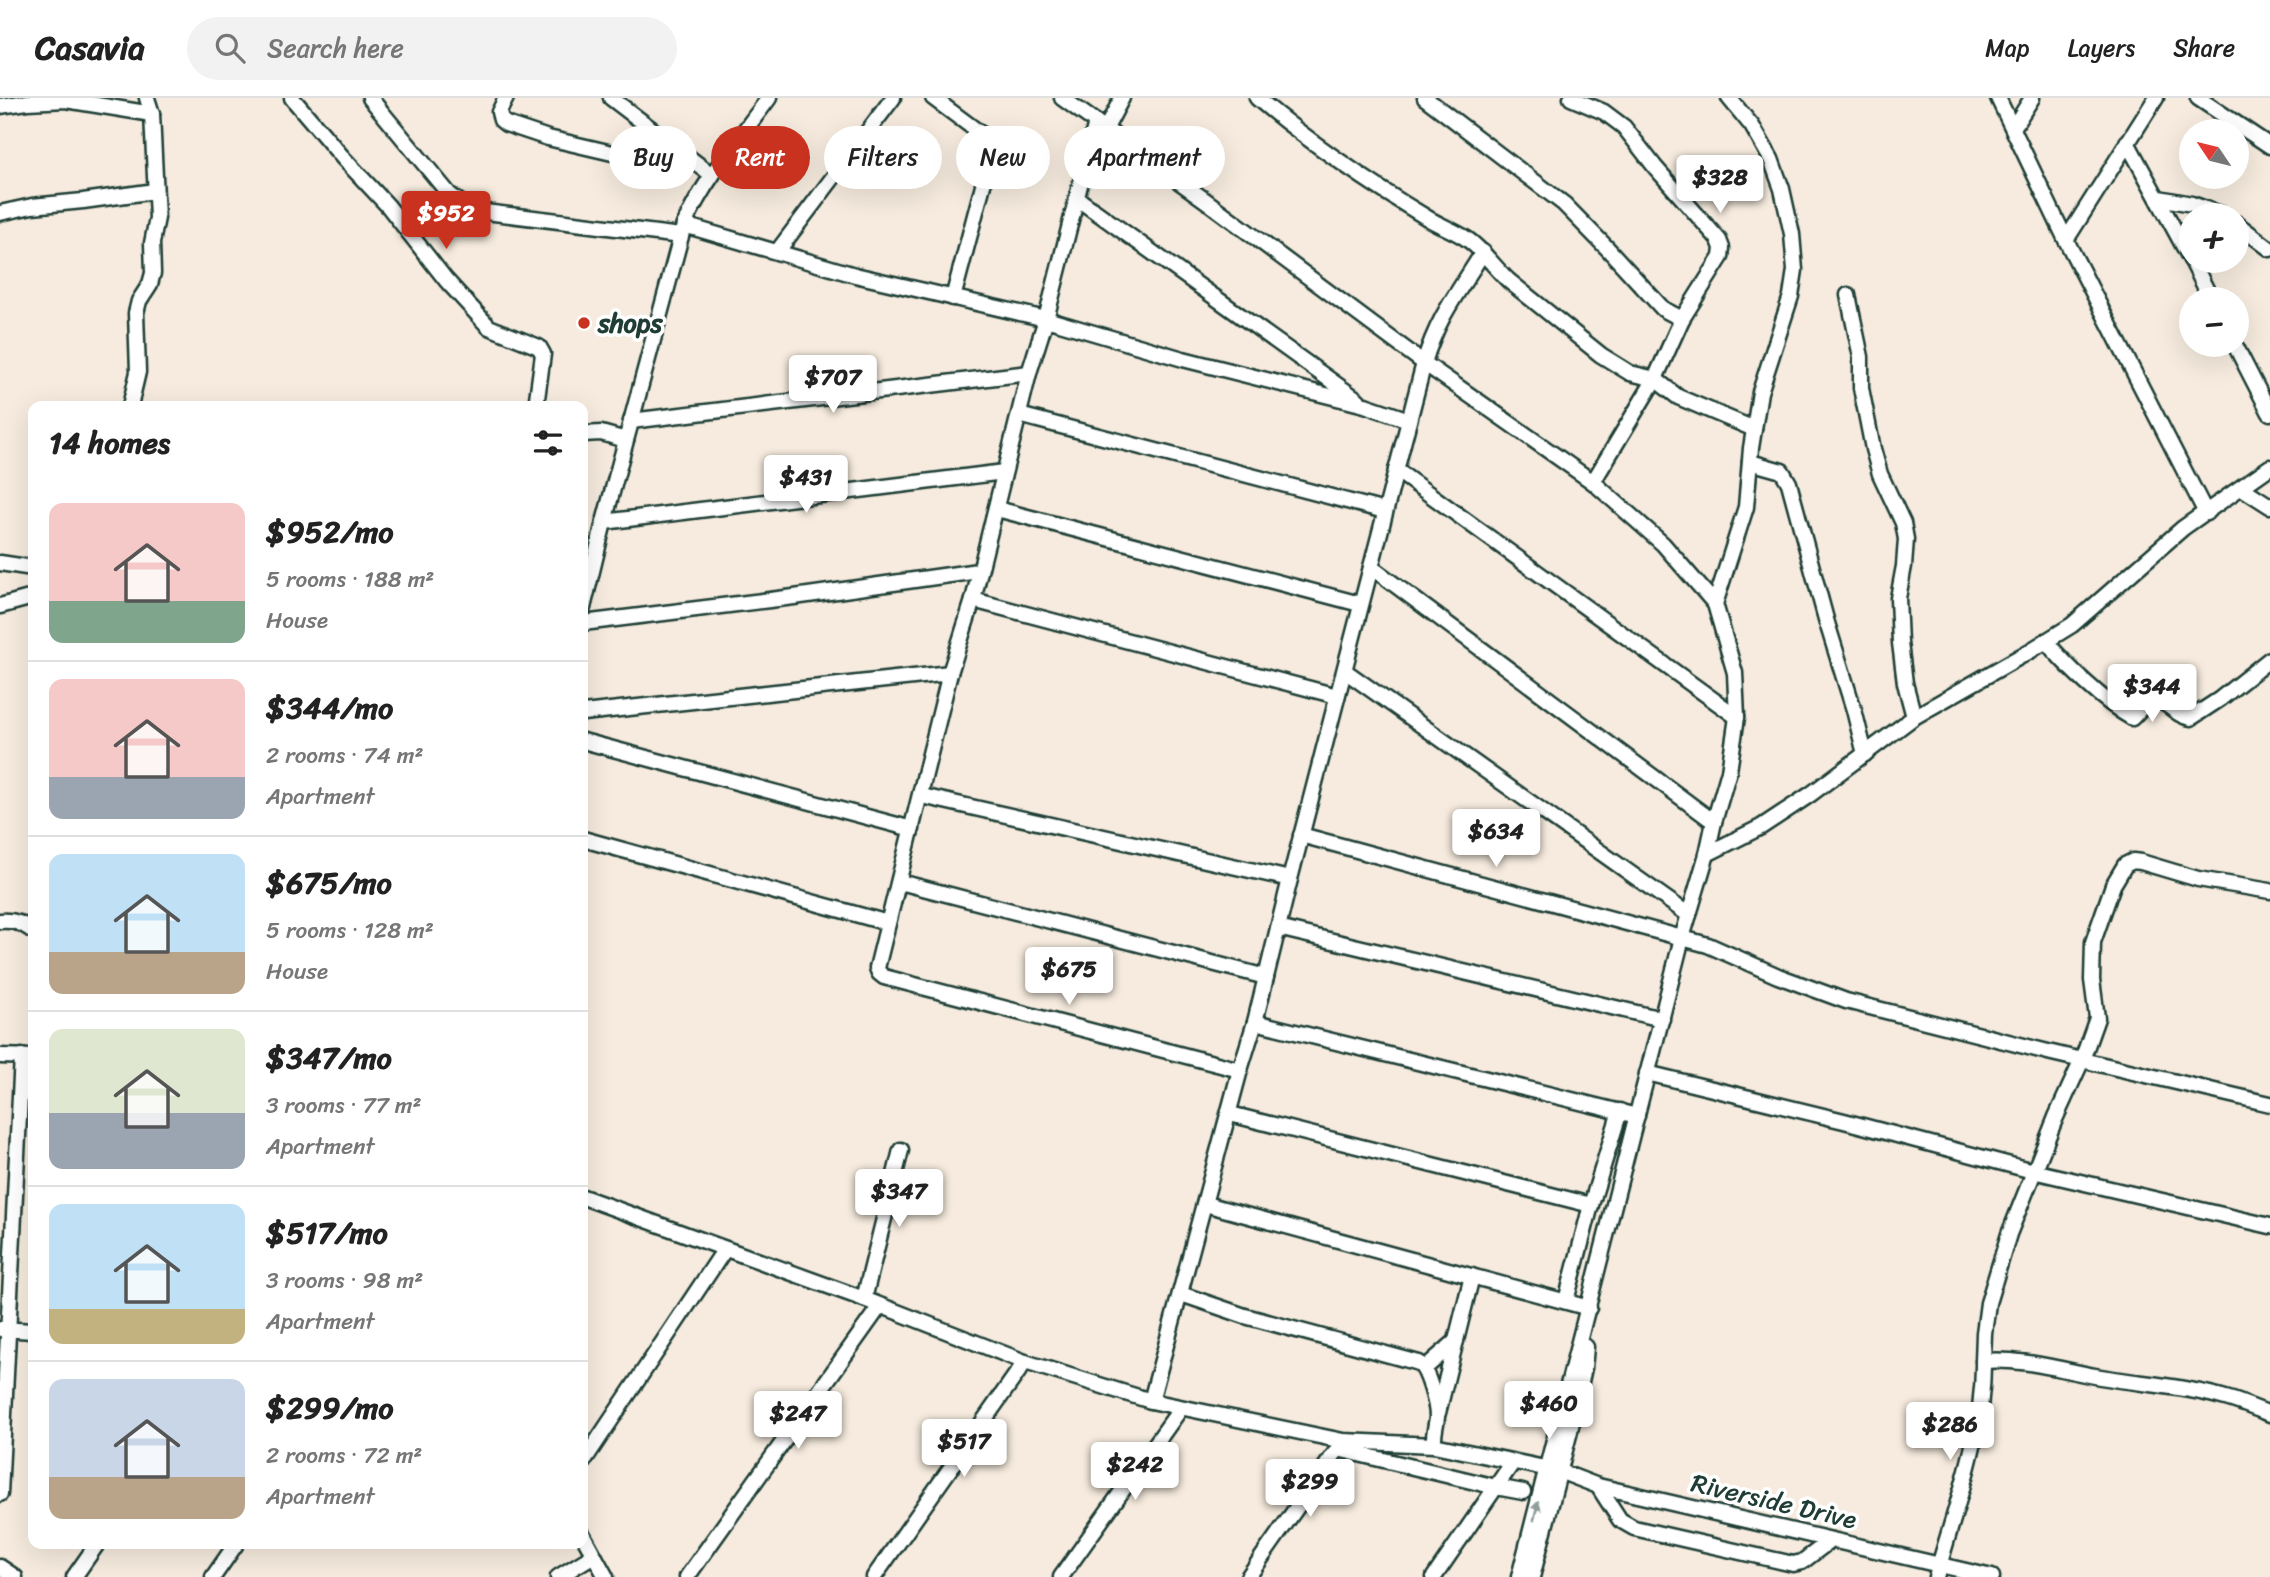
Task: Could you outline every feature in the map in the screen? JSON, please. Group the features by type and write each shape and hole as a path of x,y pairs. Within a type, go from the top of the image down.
{"street":[{"path":"131,401 138,372 136,313 153,273 152,243 157,218 152,114 147,98"},
{"path":"292,98 489,327 539,347 543,354 537,401"},
{"path":"370,98 449,194 477,211 682,230 777,252 855,275 1046,319 1184,359 1365,405 1409,420"},
{"path":"506,98 499,112 501,120 506,124 548,138 609,152"},
{"path":"611,98 649,126"},
{"path":"748,126 769,98"},
{"path":"777,252 893,98"},
{"path":"933,98 988,139 992,151 953,298"},
{"path":"1062,98 1100,126 1122,98"},
{"path":"1257,98 1338,160 1431,220 1467,239 1483,252 1494,268 1509,281 1601,355 1630,373 1655,379 1678,397 1754,429"},
{"path":"1425,98 1564,204 1608,248 1662,309 1682,320"},
{"path":"1570,98 1604,112 1624,127 1719,240 1722,248 1721,257 1682,320 1655,379 1593,482"},
{"path":"1715,604 1746,507 1760,392 1791,296 1795,270 1792,234 1782,189 1771,159 1752,126 1729,98"},
{"path":"1998,98 2066,240 2206,513"},
{"path":"2013,128 2032,98"},
{"path":"2066,240 2156,98"},
{"path":"2198,98 2270,146"},
{"path":"0,106 66,100 152,114"},
{"path":"2127,142 2179,237"},
{"path":"697,163 711,174"},
{"path":"588,588 682,230 711,177"},
{"path":"1081,189 1029,373 973,600 950,673 922,796 877,968 884,977 1240,1070"},
{"path":"1189,189 1424,363 1593,482 1664,544 1715,604 1735,673 1737,717 1729,771 1682,938 1589,1308 1532,1577"},
{"path":"0,213 32,206 155,191"},
{"path":"2159,198 2183,203"},
{"path":"1078,199 1365,405"},
{"path":"2249,233 2270,248"},
{"path":"1151,1401 1255,1023 1360,604 1424,363 1432,336 1446,307 1483,252"},
{"path":"1848,295 1861,357 1861,387 1873,449 1880,474 1903,523 1906,540 1898,598 1905,683 1914,717"},
{"path":"2241,357 2270,413"},
{"path":"631,421 1029,373"},
{"path":"1020,415 1385,511"},
{"path":"588,434 601,433 626,439"},
{"path":"1750,461 1782,471 1790,483 1865,754"},
{"path":"1707,854 1761,827 1914,717 2072,625 2154,552 2270,467"},
{"path":"1396,470 1737,717"},
{"path":"604,522 1004,472"},
{"path":"2242,488 2270,506"},
{"path":"997,509 1360,604"},
{"path":"0,562 28,567"},
{"path":"1371,567 1714,822"},
{"path":"588,622 978,571"},
{"path":"0,606 28,598"},
{"path":"973,600 1337,696"},
{"path":"2046,641 2060,658 2117,709 2132,718 2151,698 2157,698 2182,717 2190,718 2220,699 2270,659"},
{"path":"1345,671 1689,915"},
{"path":"588,712 950,673"},
{"path":"588,742 912,829"},
{"path":"922,796 1290,879"},
{"path":"1301,835 1708,945 1778,976 1846,1000 2270,1104"},
{"path":"588,840 888,923"},
{"path":"1938,1571 1981,1405 1983,1333 1996,1273 2033,1171 2082,1060 2097,1018 2092,980 2093,942 2113,885 2125,865 2133,861 2198,879 2270,891"},
{"path":"900,882 1266,977"},
{"path":"0,921 15,920 28,927"},
{"path":"1278,929 1662,1019"},
{"path":"1255,1023 1637,1116"},
{"path":"0,1056 28,1057 5,1329 0,1494"},
{"path":"1647,1073 2033,1171 2270,1226"},
{"path":"1566,1301 1591,1205 1620,1111"},
{"path":"1230,1114 1591,1205"},
{"path":"863,1299 901,1150"},
{"path":"588,1199 863,1299 1025,1362 1151,1401 1340,1445 1523,1492"},
{"path":"1205,1204 1589,1308"},
{"path":"588,1454 725,1249"},
{"path":"1434,1445 1433,1433 1472,1276"},
{"path":"1181,1294 1245,1316 1411,1360 1425,1368 1437,1417"},
{"path":"687,1577 880,1306"},
{"path":"5,1329 28,1331"},
{"path":"1425,1368 1456,1341"},
{"path":"1983,1361 2029,1362 2160,1386 2227,1399 2270,1414"},
{"path":"874,1577 1025,1362"},
{"path":"1061,1577 1181,1408"},
{"path":"1248,1577 1340,1445"},
{"name":"Riverside Drive","path":"1340,1445 1434,1445 1553,1469 1598,1486 1831,1540 1938,1571 1992,1577"},
{"path":"1434,1577 1513,1462"},
{"path":"1519,1577 1553,1469"},
{"path":"1598,1486 1620,1520 1634,1528 1793,1564 1802,1562 1831,1540"},
{"path":"588,1544 606,1577"},
{"path":"74,1577 94,1549"},
{"path":"213,1577 233,1549"},
{"path":"558,1577 594,1555"},
{"path":"0,1567 15,1577"}],"place":[{"name":"shops","path":"584,323"}]}
